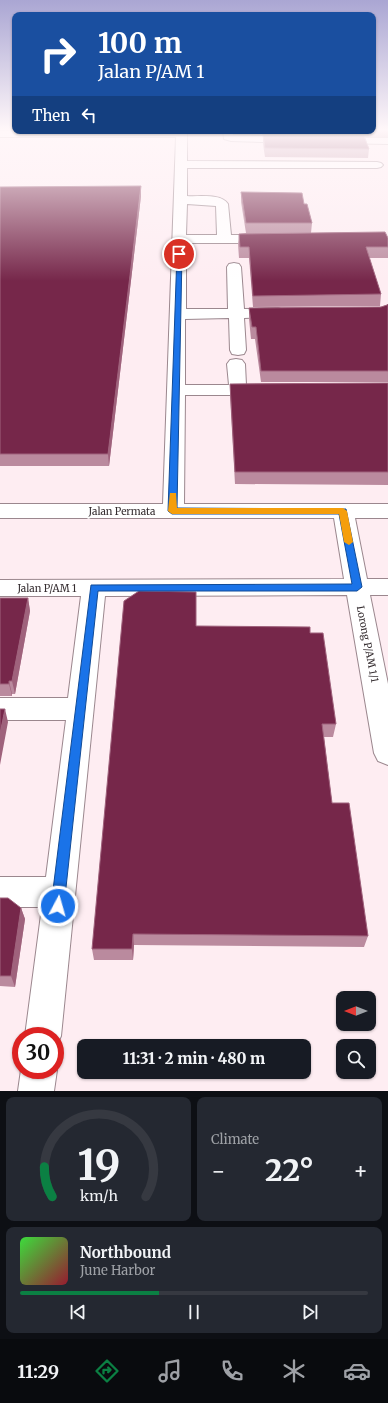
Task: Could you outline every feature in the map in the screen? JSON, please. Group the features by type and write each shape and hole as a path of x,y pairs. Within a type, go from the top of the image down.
{"street":[{"path":"172,511 181,180"},
{"path":"180,200 216,201 222,204 224,239"},
{"path":"179,239 279,239"},
{"path":"234,267 238,390"},
{"path":"178,314 292,313"},
{"path":"176,390 277,390"},
{"name":"Jalan Permata","path":"0,511 388,511"},
{"name":"Lorong P/AM 1/1","path":"343,511 388,753"},
{"name":"Jalan P/AM 1","path":"0,588 388,587"},
{"path":"44,1027 94,588"},
{"path":"0,709 80,709"},
{"path":"0,892 59,892"},
{"path":"36,1091 38,1079"}],"building":[{"path":"141,186 108,454 0,454 0,187"},
{"path":"241,192 302,193 304,204 307,204 312,223 246,223"},
{"path":"385,232 388,238 388,247 366,247 381,294 253,296 249,247 240,247 239,234"},
{"path":"388,304 388,371 261,371 256,327 252,327 249,308 381,307"},
{"path":"388,383 388,472 235,472 230,384"},
{"path":"139,591 196,592 196,626 310,627 310,633 323,633 336,724 322,724 332,803 349,803 368,936 133,934 132,949 92,949 124,601"},
{"path":"0,598 28,598 12,681 9,681 9,684 0,684"},
{"path":"0,709 5,709 0,734"},
{"path":"0,898 8,898 21,908 11,976 0,976"}],"slow traffic":[{"path":"173,495 172,511 343,511 349,542"}],"route":[{"path":"58,906 94,588 357,587 343,511 172,511 179,254"}]}
